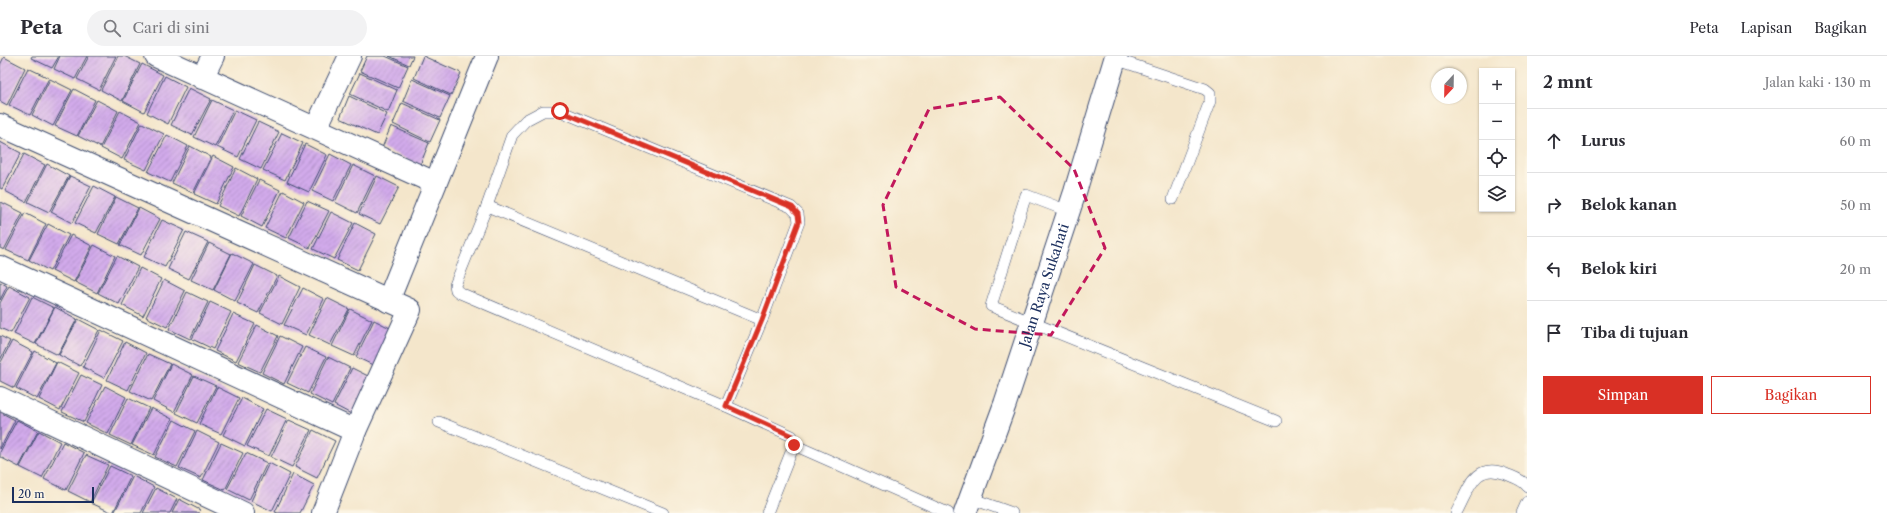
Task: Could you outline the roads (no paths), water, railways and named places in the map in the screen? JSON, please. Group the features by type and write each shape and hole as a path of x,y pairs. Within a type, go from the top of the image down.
{"street":[{"path":"156,56 436,182"},
{"path":"202,78 213,56"},
{"path":"316,128 350,56"},
{"path":"388,301 487,56"},
{"name":"Jalan Raya Sukahati","path":"968,506 1005,404 1068,211 1113,57"},
{"path":"0,125 410,310 355,432 323,513"},
{"path":"0,267 355,432"},
{"path":"0,398 243,513"}],"lane":[{"path":"1113,57 1205,88 1210,93 1210,101 1173,199"},
{"path":"726,406 762,320 799,222 798,214 792,207 560,111 543,111 526,120 512,135 487,206 455,286 456,290 726,406 792,436 794,445 767,513"},
{"path":"1068,211 1026,195 991,306 1276,421"},
{"path":"487,206 762,320"},
{"path":"439,422 663,513"},
{"path":"794,445 948,513"},
{"path":"1456,513 1477,475 1489,469 1499,471 1524,482 1527,486"},
{"path":"1522,513 1527,502"},
{"path":"968,506 1012,513"}]}
